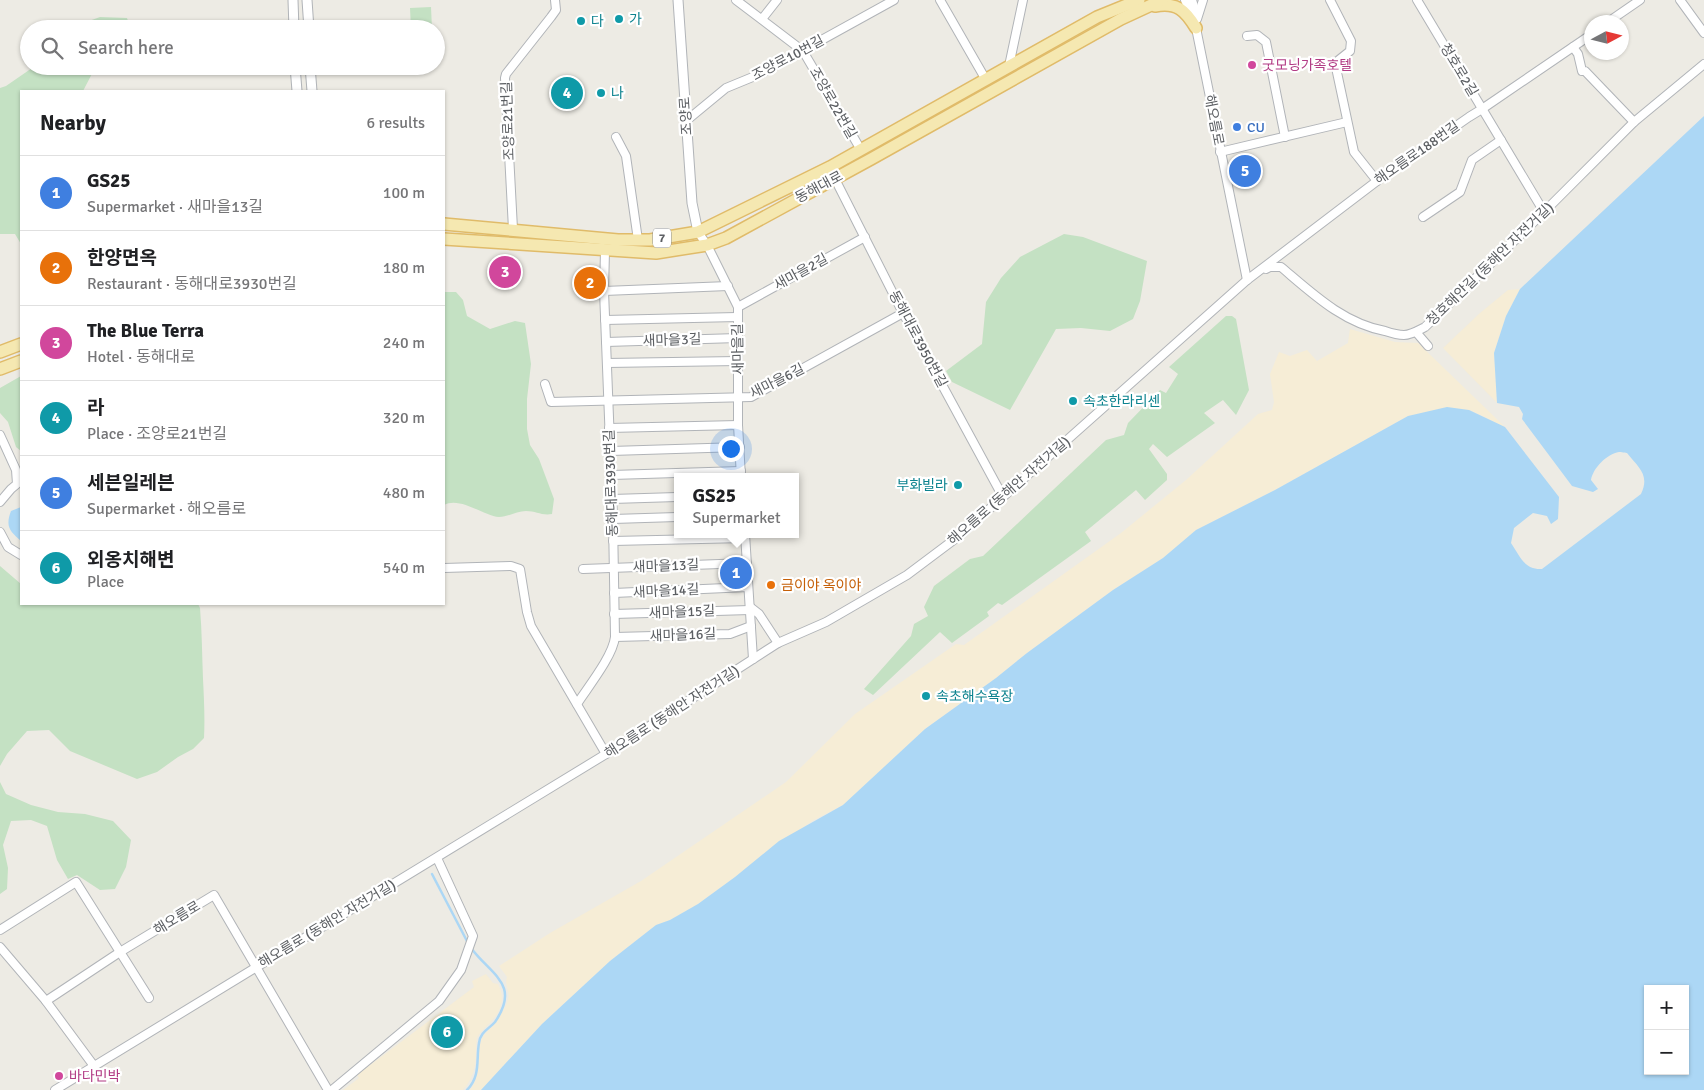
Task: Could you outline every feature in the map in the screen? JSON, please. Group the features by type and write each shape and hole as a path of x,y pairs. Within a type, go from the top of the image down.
{"main road":[{"name":"동해대로","path":"445,224 605,239 650,240 698,232 861,150 1097,17 1121,0"},
{"name":"동해대로","path":"1097,17 1162,0"},
{"name":"동해대로","path":"445,239 656,253 706,245 726,238 867,162 1066,51 1121,19 1142,4"},
{"path":"1142,4 1172,5 1187,14 1195,23"},
{"path":"861,150 867,162"},
{"path":"0,352 20,344"},
{"path":"0,369 20,362"}],"street":[{"path":"293,0 294,20"},
{"path":"307,0 308,20"},
{"path":"555,0 556,10"},
{"name":"조양로21번길","path":"512,229 505,78 506,74 562,0"},
{"name":"조양로","path":"678,0 692,203 698,232"},
{"name":"조양로22번길","path":"736,0 803,51 861,150"},
{"path":"762,19 777,0"},
{"name":"조양로10번길","path":"686,121 726,88 760,74 894,0"},
{"path":"940,0 986,80"},
{"path":"1009,66 1023,0"},
{"name":"해오름로","path":"1185,0 1195,23"},
{"name":"해오름로","path":"1192,0 1220,152 1247,280"},
{"path":"1195,23 1203,0"},
{"path":"1330,0 1350,41 1350,51 1335,63 1354,152 1377,182"},
{"name":"청호로2길","path":"1417,0 1544,212"},
{"path":"1618,15 1640,0"},
{"path":"1680,0 1704,33"},
{"path":"1247,36 1258,35 1266,42 1285,137"},
{"name":"해오름로188번길","path":"1247,280 1377,182 1469,116 1584,39"},
{"path":"1573,47 1578,54 1582,70 1634,122"},
{"name":"청호해안길 (동해안 자전거길)","path":"1247,280 1270,267 1281,267 1324,303 1351,320 1380,330 1403,335 1416,332 1425,327 1634,122 1704,64"},
{"path":"296,75 297,90"},
{"path":"311,75 312,90"},
{"path":"1220,152 1347,122"},
{"path":"616,137 626,156 638,240"},
{"path":"1423,217 1460,192 1472,160 1501,140"},
{"name":"동해대로3950번길","path":"835,179 903,313 1003,497"},
{"name":"새마을길","path":"698,232 738,306 738,424 741,473"},
{"name":"새마을2길","path":"738,306 865,237"},
{"name":"동해대로3930번길","path":"577,704 607,658 613,647 615,637 612,475 607,401 604,291 605,251"},
{"name":"해오름로 (동해안 자전거길)","path":"55,1090 606,754 778,643 826,622 907,575 959,536 1247,280"},
{"path":"604,291 728,286"},
{"name":"새마을6길","path":"545,384 551,402 751,397 903,313"},
{"path":"605,320 737,317"},
{"path":"1416,332 1428,346"},
{"name":"새마을3길","path":"606,342 738,338"},
{"path":"607,364 738,361"},
{"path":"609,428 738,424"},
{"path":"0,435 16,470 19,485 11,489 0,502"},
{"path":"611,451 740,447"},
{"path":"612,475 674,475"},
{"path":"612,499 674,497"},
{"path":"613,519 674,517"},
{"path":"0,532 8,547 20,554"},
{"path":"614,540 680,538"},
{"path":"745,538 753,659"},
{"name":"새마을13길","path":"583,569 747,563"},
{"path":"445,568 511,566 520,569 531,626 606,754"},
{"name":"새마을14길","path":"614,593 748,587"},
{"path":"750,608 759,614 778,643"},
{"name":"새마을15길","path":"614,614 750,608"},
{"name":"새마을16길","path":"615,637 730,634 751,626"},
{"path":"332,1090 439,1001 461,970 473,936 437,858"},
{"path":"0,930 76,882 148,998"},
{"name":"해오름로","path":"120,952 214,895 256,966"},
{"path":"0,947 46,1001 94,1066"},
{"path":"46,1001 120,952"},
{"path":"256,966 328,1090"}],"green space":[{"path":"431,7 432,20 411,20 410,8"},
{"path":"100,17 127,18 128,20 92,20"},
{"path":"22,75 91,75 84,90 20,90 20,242 15,234 0,234 0,88"},
{"path":"1064,234 1083,237 1147,261 1140,301 1133,319 1110,331 1081,328 1056,329 1010,410 952,382 946,371 982,344 986,302 1001,278 1020,257"},
{"path":"445,292 456,292 463,300 467,316 490,329 515,321 525,323 531,364 527,399 527,429 530,445 539,459 554,499 552,514 526,511 499,517 457,503 445,505"},
{"path":"1226,316 1232,316 1236,319 1249,390 1236,415 1223,400 1204,413 1215,423 1167,457 1153,444 1149,449 1167,474 1167,480 1145,500 1136,490 1085,532 1091,541 1002,605 998,603 987,612 989,616 952,643 940,632 873,695 864,689 911,636 914,624 928,616 924,607 934,586 970,559 983,556 1106,440 1124,435 1128,423 1160,390 1166,393 1178,374 1169,367"},
{"path":"20,377 20,450 16,447 8,422 0,413 0,388"},
{"path":"0,566 20,583 20,605 198,605 201,626 204,738 193,749 157,772 137,779 70,751 49,730 27,731 7,754 0,766"},
{"path":"0,782 6,794 31,805 58,812 85,814 113,821 131,840 126,867 115,889 100,890 77,875 68,879 57,860 47,826 31,820 11,821 3,845 8,868 7,889 0,894"}],"sand":[{"path":"1520,289 1506,316 1494,353 1497,403 1443,348 1508,290"},
{"name":"속초해수욕장","path":"1350,329 1395,342 1418,343 1505,427 1470,410 1408,416 1275,490 1196,530 1163,558 1113,590 925,729 843,805 812,821 698,904 670,920 656,925 610,961 542,1024 481,1090 470,1090 476,1078 482,1039 499,1017 508,999 507,977 499,966 550,933 641,881 786,782 855,714 956,644 964,645 1121,533 1186,480 1258,414 1272,410 1274,402 1270,374 1279,352 1290,356 1307,350 1317,361 1348,343"},
{"path":"486,974 493,983 498,984 502,1000 494,1019 477,1038 474,1069 469,1082 463,1090 343,1090 359,1078 357,1075 474,987 472,981"}],"water":[{"path":"1704,116 1704,1090 481,1090 542,1024 610,961 656,925 670,920 698,904 779,841 843,805 925,729 1113,590 1163,558 1196,530 1275,490 1408,416 1447,407 1469,410 1505,427 1559,497 1558,519 1551,524 1547,516 1533,513 1514,528 1511,543 1523,561 1531,567 1542,569 1641,494 1644,477 1627,453 1619,452 1605,459 1592,475 1591,480 1598,489 1593,492 1572,486 1522,419 1523,414 1519,407 1497,403 1494,353 1506,316 1520,289"},
{"path":"20,507 20,540 11,531 9,525 8,521 11,511"}],"waterway":[{"path":"432,874 468,943"},
{"path":"467,1090 476,1073 480,1039 483,1033 495,1022 505,998 504,989 500,981 471,948"}],"place":[{"name":"가","path":"619,19"},
{"name":"다","path":"581,21"},
{"name":"굿모닝가족호텔","path":"1252,65"},
{"name":"라","path":"567,93"},
{"name":"나","path":"601,93"},
{"name":"CU","path":"1237,127"},
{"name":"세븐일레븐","path":"1245,171"},
{"name":"The Blue Terra","path":"505,272"},
{"name":"한양면옥","path":"590,283"},
{"name":"속초한라리센","path":"1073,401"},
{"name":"부화빌라","path":"958,485"},
{"name":"GS25","path":"736,573"},
{"name":"금이야 옥이야","path":"771,585"},
{"name":"속초해수욕장","path":"926,696"},
{"name":"외옹치해변","path":"447,1032"},
{"name":"바다민박","path":"59,1076"}]}
